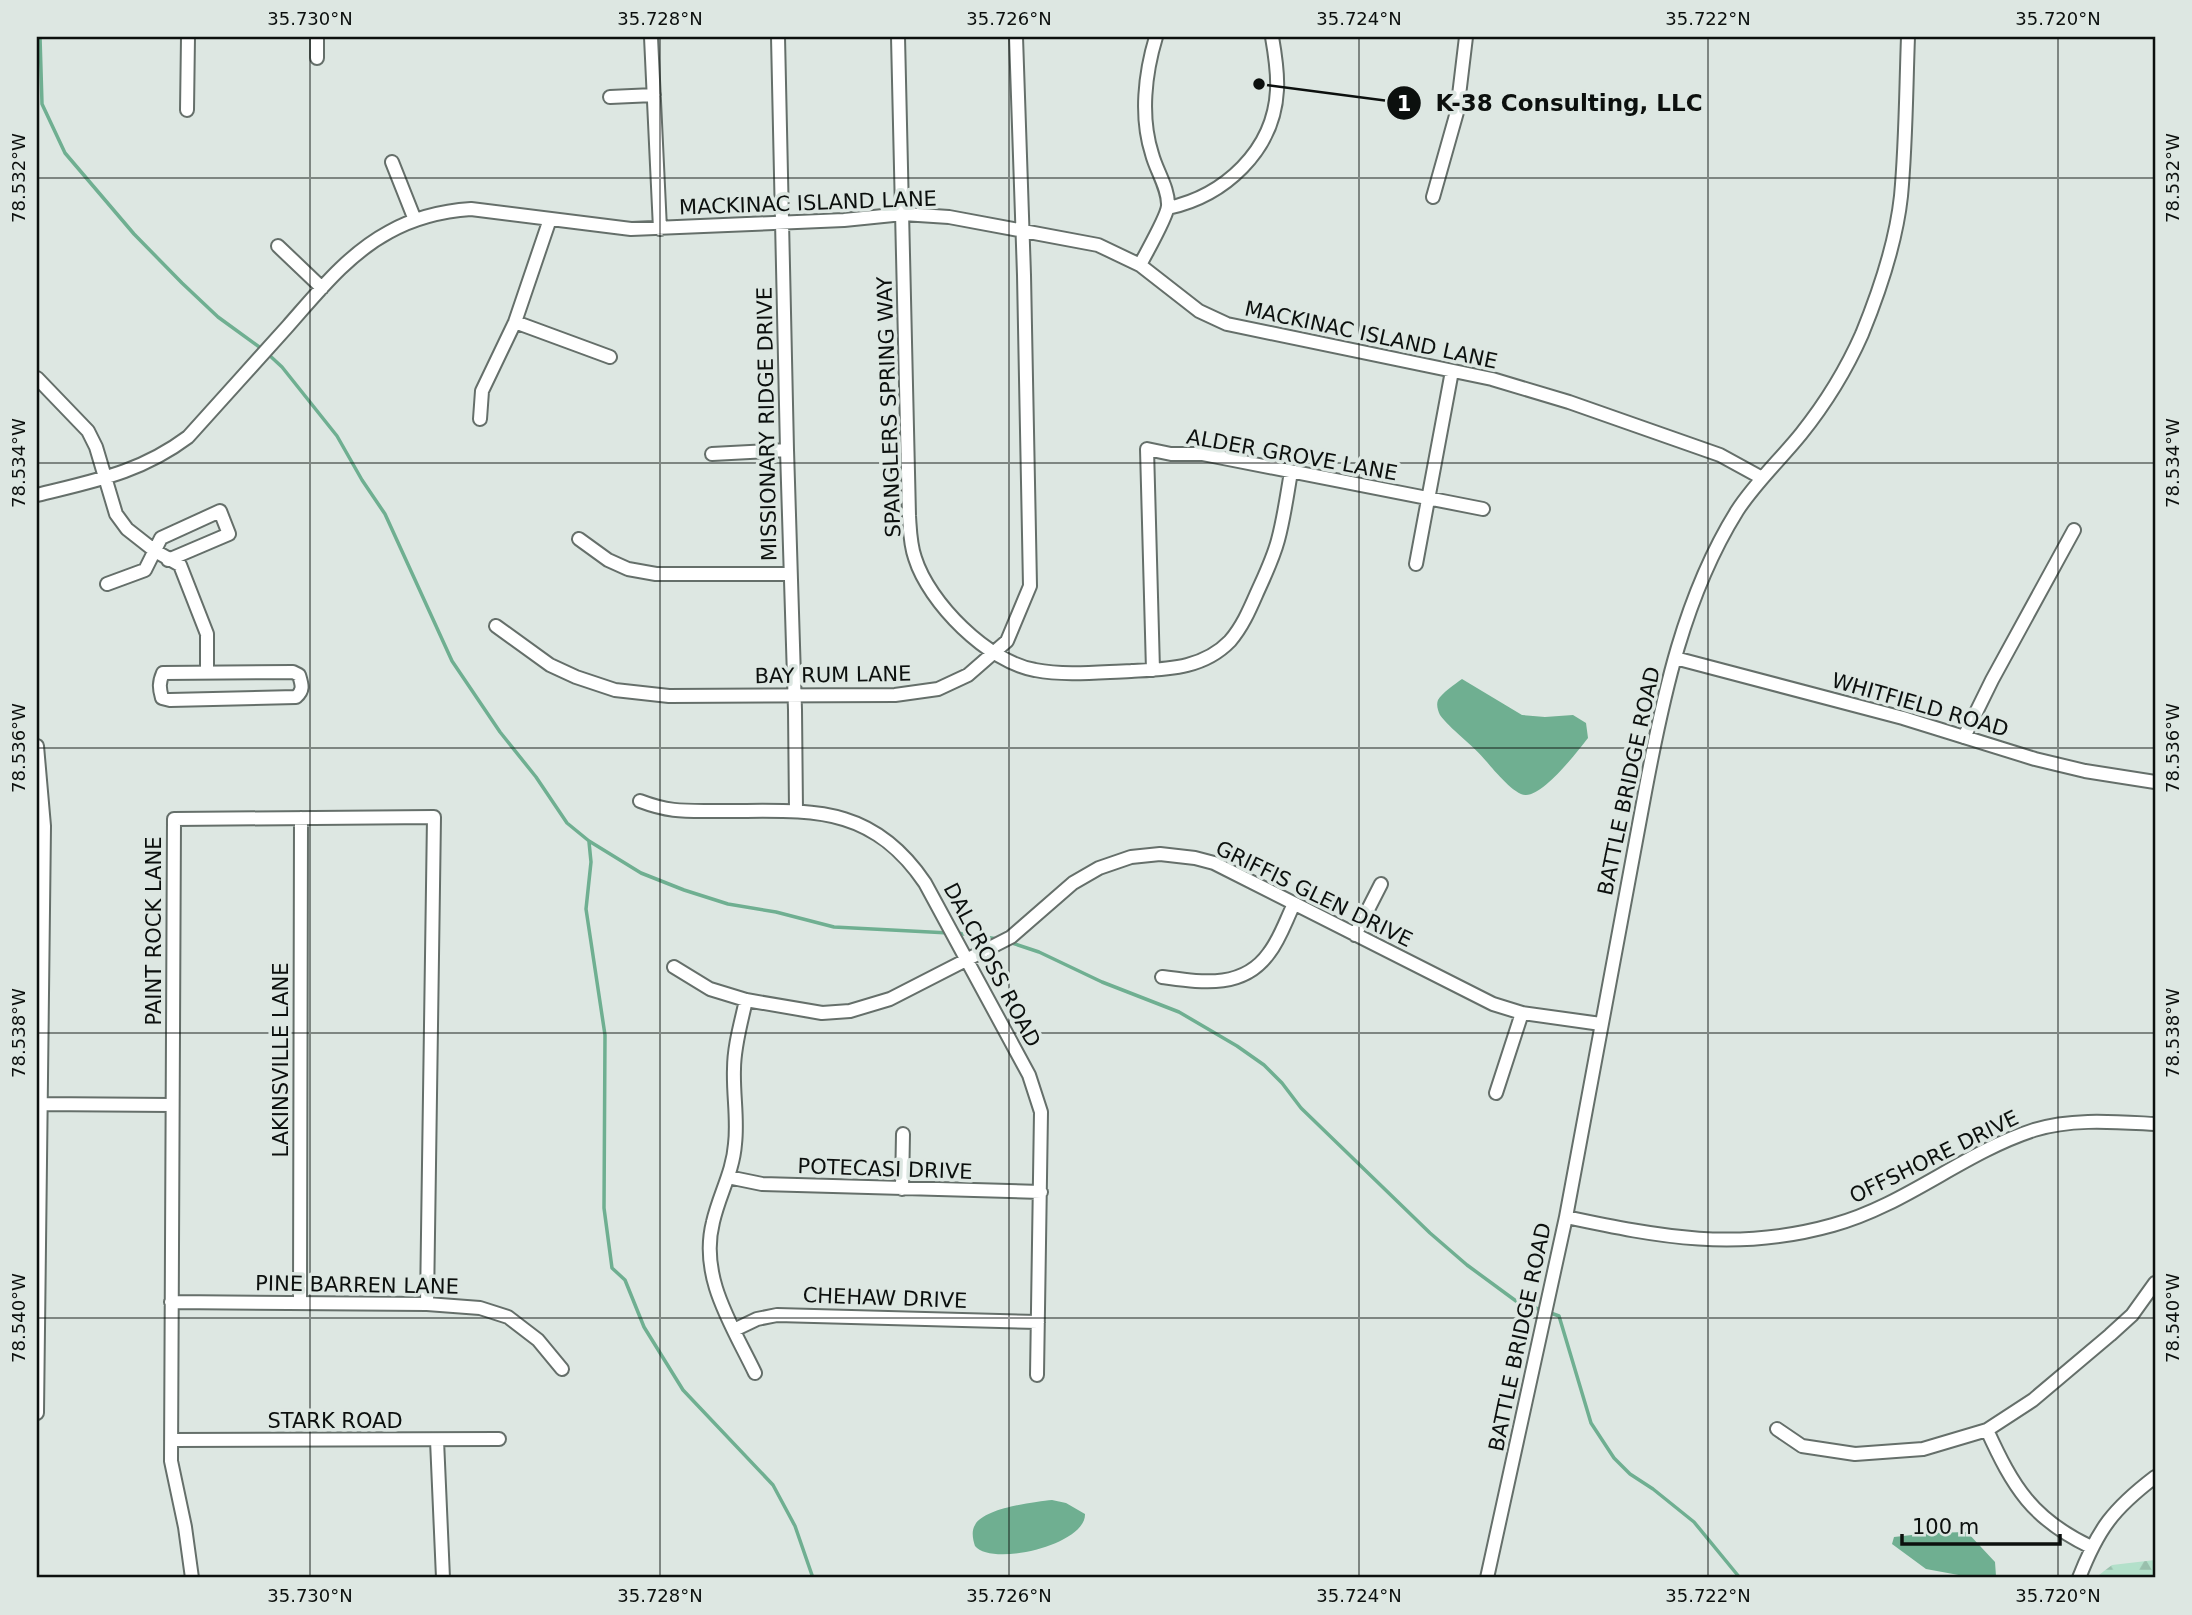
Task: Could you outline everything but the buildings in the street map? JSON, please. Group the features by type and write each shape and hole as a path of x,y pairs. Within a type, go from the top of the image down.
{"street":[{"path":"187,110 188,37"},
{"path":"317,37 317,58"},
{"path":"651,37 660,229"},
{"name":"MISSIONARY RIDGE DRIVE","path":"778,37 796,811"},
{"name":"SPANGLERS SPRING WAY","path":"898,37 909,516 912,546 922,575 940,603 993,653 1022,667 1045,671 1153,670 1180,668 1196,663 1220,649 1237,632 1249,611 1278,544 1291,472"},
{"name":"BAY RUM LANE","path":"496,626 550,665 576,677 615,690 669,696 920,693 959,680 982,665 1007,641 1030,586 1016,37"},
{"path":"1140,265 1168,208 1166,194 1146,135 1148,81 1156,37"},
{"path":"1168,208 1191,203 1217,189 1241,170 1259,147 1272,119 1277,92 1272,37"},
{"path":"1433,197 1457,112 1466,37"},
{"name":"BATTLE BRIDGE ROAD","path":"1487,1578 1566,1217 1657,728 1675,658 1688,615 1717,547 1741,505 1802,433 1829,392 1861,335 1880,288 1900,197 1908,37"},
{"path":"610,97 654,95"},
{"path":"392,162 415,220"},
{"name":"MACKINAC ISLAND LANE","path":"37,495 104,478 158,458 188,437 322,288 360,250 389,231 415,220 471,209 614,228 660,229 844,220 903,214 949,217 1098,245 1140,265 1199,311 1227,324 1492,379 1569,402 1720,455 1762,478"},
{"path":"480,419 482,391 515,322 550,219"},
{"path":"278,246 322,288"},
{"path":"515,322 610,357"},
{"path":"1416,564 1452,371"},
{"path":"37,378 88,431 96,447 116,514 127,529 155,551 180,565 207,634 207,672"},
{"path":"712,454 787,450"},
{"name":"ALDER GROVE LANE","path":"1153,670 1147,450 1171,454 1203,454 1483,509"},
{"path":"107,584 145,570 161,538 220,511 229,534 169,560"},
{"path":"1964,737 2074,530"},
{"path":"579,539 608,560 628,569 656,574 790,574"},
{"name":"WHITFIELD ROAD","path":"1675,658 1903,718 2085,771 2155,782"},
{"path":"207,672 293,672 299,675 302,692 296,697 162,698 160,681 163,673 207,672"},
{"path":"37,746 44,826 38,1104 37,1413"},
{"name":"DALCROSS ROAD","path":"639,801 663,810 796,811 857,822 902,852 925,883 1029,1075 1041,1112 1037,1376"},
{"name":"PAINT ROCK LANE","path":"191,1578 186,1527 171,1461 174,819 434,817 427,1304"},
{"name":"LAKINSVILLE LANE","path":"300,1303 301,818"},
{"name":"GRIFFIS GLEN DRIVE","path":"674,967 710,989 746,1000 822,1013 850,1011 890,999 1012,937 1086,875 1112,863 1144,855 1178,855 1214,863 1482,999 1521,1013 1601,1024"},
{"path":"1355,935 1381,884"},
{"path":"1162,977 1217,982 1247,973 1269,953 1294,904"},
{"path":"746,1000 735,1048 736,1133 728,1177 712,1224 709,1255 715,1290 755,1373"},
{"path":"1496,1093 1521,1013"},
{"path":"38,1104 172,1105"},
{"name":"OFFSHORE DRIVE","path":"1566,1217 1626,1230 1703,1240 1750,1240 1795,1234 1835,1224 1890,1205 1992,1146 2036,1129 2087,1122 2155,1124"},
{"path":"902,1189 904,1134"},
{"name":"POTECASI DRIVE","path":"728,1177 762,1184 1041,1192"},
{"path":"1777,1429 1802,1446 1855,1454 1923,1449 1987,1430 2034,1400 2110,1335 2132,1315 2155,1283"},
{"name":"PINE BARREN LANE","path":"172,1302 427,1304 480,1308 508,1317 538,1340 562,1369"},
{"name":"CHEHAW DRIVE","path":"734,1330 757,1319 777,1315 1038,1322"},
{"path":"1987,1430 2012,1482 2037,1513 2072,1538 2091,1546"},
{"name":"STARK ROAD","path":"171,1440 499,1439"},
{"path":"437,1440 443,1578"},
{"path":"2079,1578 2091,1546 2119,1508 2155,1477"}],"green space":[{"path":"2155,1560 2155,1578 2095,1578 2112,1565"}],"shaded area":[{"path":"1462,679 1522,715 1573,715 1586,723 1588,738 1551,781 1533,793 1521,794 1504,781 1440,715 1438,700"},
{"path":"1052,1500 1066,1503 1085,1514 1081,1525 1071,1535 1037,1550 1018,1553 985,1552 975,1546 974,1527 988,1514 1010,1507"},
{"path":"1967,1532 1995,1562 1996,1576 1964,1576 1926,1569 1892,1544 1894,1537"}],"waterway":[{"path":"40,37 42,104 65,153 134,234 182,283 218,317 262,349"},
{"path":"268,354 282,367 337,436 385,514 452,661 567,823 589,841 641,873 728,904 776,912 834,927 949,933"},
{"path":"589,842 591,862 586,909 605,1035 604,1208 612,1268 625,1280 644,1327 683,1390 773,1485 795,1526 813,1578"},
{"path":"957,933 998,939"},
{"path":"1009,942 1039,952 1102,982 1179,1012 1237,1046 1264,1065 1301,1108 1430,1233 1467,1265 1516,1301 1541,1310"},
{"path":"1548,1312 1559,1316 1591,1423 1614,1458 1630,1474 1694,1522 1740,1578"}],"place":[{"name":"K-38 Consulting, LLC","path":"1259,84"}]}
